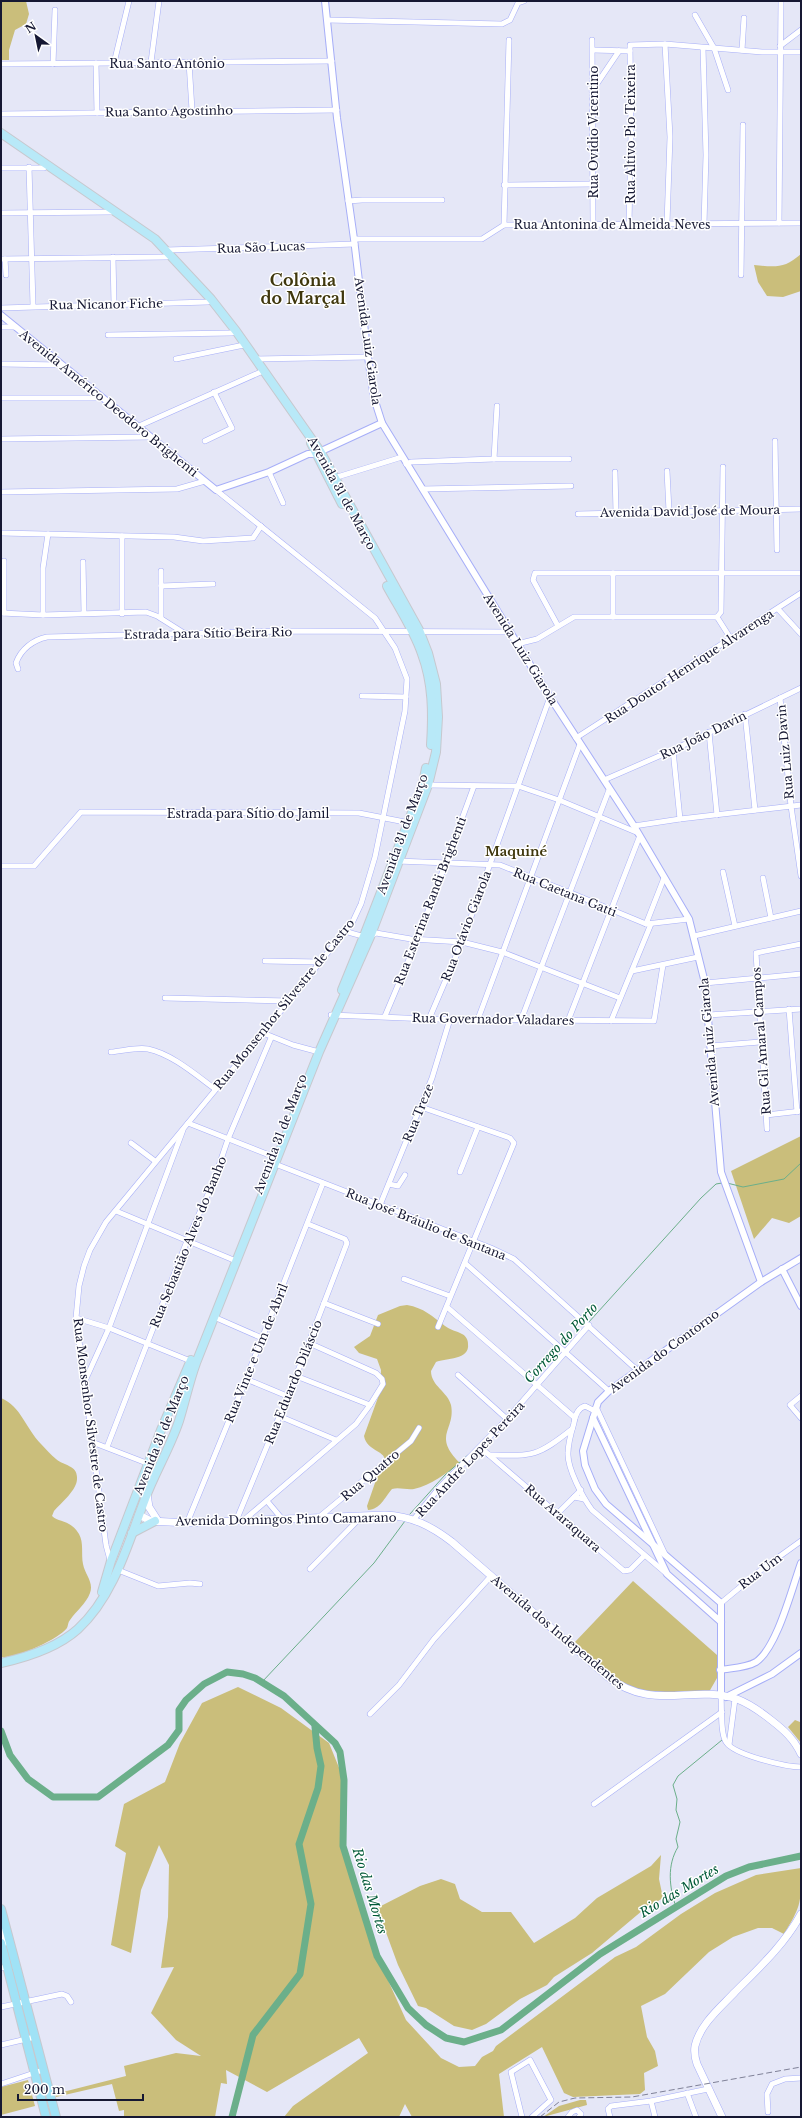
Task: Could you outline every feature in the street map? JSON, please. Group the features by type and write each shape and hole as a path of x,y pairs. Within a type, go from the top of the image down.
{"highway":[{"path":"1,1910 38,2072 46,2117"},
{"path":"1,1943 4,1968 21,2002"},
{"path":"38,2072 56,2117"}],"main road":[{"path":"1,133 45,166"},
{"path":"1,139 112,210 167,254 236,331 244,345"},
{"path":"209,301 232,333 244,345"},
{"name":"Avenida 31 de Março","path":"4,1662 42,1652 78,1629 97,1606 118,1568 146,1494 175,1431 194,1362 316,1051 343,995 367,937 395,860 426,784 433,752 433,686 415,631 305,428 244,345"},
{"name":"Avenida 31 de Março","path":"317,452 334,478 378,563"},
{"name":"Avenida 31 de Março","path":"97,1606 111,1561 161,1430 214,1317 234,1260"},
{"path":"161,1430 170,1424 174,1426 175,1431"},
{"path":"121,1534 131,1535 156,1521 148,1507 146,1494"},
{"path":"135,1498 135,1506 139,1515"},
{"name":"Avenida Domingos Pinto Camarano","path":"139,1515 156,1521 187,1523 236,1522 244,1520 360,1518 392,1515 414,1519"},
{"name":"Avenida dos Independentes","path":"414,1519 433,1528 443,1535 608,1677 626,1690 645,1695 724,1696 735,1699 757,1710 785,1731 801,1754"},
{"path":"111,1561 118,1568"},
{"path":"722,2117 708,2089 694,2055 695,2045 701,2032 712,2017 789,1934 801,1914"}],"street":[{"path":"114,63 130,1"},
{"path":"151,62 159,1"},
{"name":"Avenida Luiz Giarola","path":"325,1 336,110 355,241 368,357 374,398 382,423 517,644 604,780 689,919 705,983 721,1172 761,1282"},
{"path":"327,20 502,24 510,20 518,3 524,1"},
{"path":"779,223 781,1"},
{"path":"53,64 55,10"},
{"path":"695,15 714,48 728,90"},
{"path":"742,50 744,18"},
{"path":"780,49 801,30"},
{"path":"504,225 509,40"},
{"name":"Rua Ovídio Vicentino","path":"592,40 593,224"},
{"path":"667,223 670,137 665,44 742,50 780,49 801,52"},
{"name":"Rua Altivo Pio Teixeira","path":"629,223 631,134 630,45 665,44"},
{"path":"703,48 706,155 704,224"},
{"path":"593,50 630,51"},
{"path":"592,92 619,51"},
{"name":"Rua Santo Antônio","path":"1,64 332,61"},
{"path":"189,62 192,110"},
{"path":"96,63 97,113"},
{"name":"Rua Santo Agostinho","path":"1,114 192,110 336,110"},
{"path":"741,275 740,224 743,125"},
{"path":"1,168 45,166"},
{"path":"29,167 32,306"},
{"path":"504,185 593,184"},
{"path":"348,201 442,200"},
{"path":"1,213 112,210"},
{"name":"Rua Antonina de Almeida Neves","path":"355,241 482,239 504,225 801,223"},
{"name":"Rua São Lucas","path":"3,259 113,257 355,241"},
{"path":"113,257 114,304"},
{"path":"3,259 6,275"},
{"name":"Rua Nicanor Fiche","path":"1,308 209,301"},
{"name":"Avenida Américo Deodoro Brighenti","path":"1,315 216,490"},
{"path":"1,327 16,327"},
{"path":"108,335 232,333"},
{"path":"176,359 244,345"},
{"path":"254,359 368,357"},
{"path":"1,364 62,364"},
{"path":"139,426 263,371"},
{"path":"205,441 232,428 214,392"},
{"path":"1,398 102,398"},
{"path":"494,460 497,406"},
{"path":"216,490 270,472 308,454 317,452 382,423"},
{"path":"1,439 151,437"},
{"path":"776,442 777,550"},
{"path":"334,478 402,457"},
{"path":"406,464 411,462 569,458"},
{"path":"717,617 721,612 723,467"},
{"path":"668,471 669,511"},
{"path":"270,472 283,503"},
{"path":"615,472 616,512"},
{"path":"1,492 176,489 205,481"},
{"path":"422,489 571,486"},
{"name":"Rua Monsenhor Silvestre de Castro","path":"111,1561 106,1545 76,1318 79,1286 90,1250 106,1222 345,932 361,904 375,857 406,697 407,679 395,648 375,618 216,490"},
{"name":"Avenida David José de Moura","path":"578,514 801,509"},
{"path":"1,533 174,537 203,541 249,539 255,537 261,526"},
{"path":"43,615 43,568 48,534"},
{"path":"122,536 122,614"},
{"path":"4,561 2,613 43,615 84,613 122,614 146,612 161,618 184,633"},
{"path":"83,562 84,613"},
{"path":"161,571 161,618"},
{"path":"558,626 533,580 535,574 801,573"},
{"path":"613,574 613,617"},
{"path":"161,586 213,584"},
{"name":"Rua Doutor Henrique Alvarenga","path":"576,738 801,593"},
{"path":"778,609 801,634"},
{"path":"517,644 537,639 574,617 717,617"},
{"path":"717,617 731,639"},
{"name":"Estrada para Sítio Beira Rio","path":"18,669 16,663 22,651 43,638 184,633 384,631 510,632"},
{"name":"Rua João Davin","path":"604,780 673,750 801,688"},
{"path":"362,696 406,697"},
{"name":"Rua Otávio Giarola","path":"429,1019 462,942 550,696"},
{"name":"Rua Luiz Davin","path":"780,698 791,806 801,876"},
{"path":"745,714 756,810"},
{"path":"709,732 717,815"},
{"path":"478,1019 580,744"},
{"path":"673,750 680,819"},
{"path":"426,784 518,786 559,800 636,832 680,819 801,805"},
{"name":"Rua Esterina Randi Brighenti","path":"385,1016 418,938 474,786"},
{"path":"521,1020 572,892 609,790"},
{"name":"Estrada para Sítio do Jamil","path":"1,866 34,866 81,812 359,813 410,823"},
{"path":"568,1021 611,910 636,832"},
{"name":"Rua Caetana Gatti","path":"395,860 500,866 572,892 611,910 648,924 689,919"},
{"path":"722,872 735,926"},
{"path":"611,1021 632,971 664,878"},
{"path":"763,878 771,918"},
{"path":"694,936 801,911"},
{"path":"345,932 367,937 376,933 411,939 418,938 462,942 502,952 620,998"},
{"name":"Rua Gil Amaral Campos","path":"767,1129 756,979 756,953 801,944"},
{"path":"632,971 698,957"},
{"path":"265,961 320,962"},
{"name":"Rua Governador Valadares","path":"334,1015 429,1019 654,1021 663,965"},
{"path":"705,983 801,974"},
{"path":"165,998 289,1001"},
{"path":"708,1015 801,1008"},
{"path":"766,1115 799,1111 789,1009"},
{"name":"Rua Treze","path":"380,1205 432,1078 450,1018"},
{"path":"263,1033 271,1038 316,1051"},
{"name":"Rua Sebastião Alves do Banho","path":"107,1447 187,1241 213,1183 228,1139 271,1038"},
{"path":"710,1046 760,1042"},
{"path":"111,1052 148,1049 159,1053 191,1071 215,1089"},
{"path":"421,1107 510,1138 514,1143 438,1327"},
{"path":"84,1383 109,1328 186,1125 228,1139 273,1160"},
{"path":"460,1172 478,1127"},
{"path":"131,1143 155,1161"},
{"name":"Rua José Bráulio de Santana","path":"273,1160 323,1183 514,1259 588,1324 637,1370"},
{"path":"389,1184 398,1186 405,1175"},
{"name":"Rua Vinte e Um de Abril","path":"187,1523 308,1224 323,1183"},
{"path":"116,1211 234,1260"},
{"name":"Rua Eduardo Diláscio","path":"236,1522 296,1376 347,1241 308,1224"},
{"name":"Avenida do Contorno","path":"654,1544 606,1504 595,1489 583,1458 596,1409 609,1391 637,1370 761,1282 782,1268 801,1258"},
{"path":"465,1264 609,1391"},
{"path":"782,1268 801,1306"},
{"path":"404,1279 450,1296"},
{"path":"324,1303 378,1324"},
{"path":"447,1307 575,1418"},
{"path":"214,1317 262,1338"},
{"path":"76,1318 109,1328 194,1362"},
{"name":"Rua André Lopes Pereira","path":"414,1519 439,1488 481,1448 588,1324"},
{"path":"244,1520 356,1424 383,1384 380,1376 376,1373 309,1343"},
{"path":"458,1375 506,1418"},
{"path":"296,1376 370,1405"},
{"path":"246,1379 287,1396"},
{"path":"801,1396 790,1404 801,1418"},
{"path":"665,1554 596,1409 583,1406 575,1418 568,1459 584,1499 592,1510 721,1622"},
{"path":"279,1416 336,1440"},
{"path":"593,1418 667,1574"},
{"name":"Rua Quatro","path":"317,1519 411,1441 419,1428"},
{"path":"489,1455 522,1456 536,1454 554,1443 572,1429"},
{"path":"92,1442 149,1464"},
{"name":"Rua Araraquara","path":"481,1448 624,1571 630,1570 644,1556"},
{"path":"558,1513 581,1490"},
{"path":"574,1497 584,1499"},
{"path":"267,1501 283,1520"},
{"path":"310,1570 360,1518"},
{"name":"Rua Um","path":"721,1603 762,1569 801,1541"},
{"path":"654,1544 721,1603 720,1670 724,1696 722,1712 724,1736 729,1745 763,1760 786,1767 801,1767"},
{"path":"720,1670 741,1667 754,1663 770,1646 801,1563"},
{"path":"118,1568 158,1586 190,1582 200,1584"},
{"path":"370,1714 399,1685 434,1639 491,1576"},
{"path":"724,1696 766,1677 801,1653"},
{"path":"729,1745 735,1699"},
{"path":"594,1804 722,1712"},
{"path":"1,1928 21,2002"},
{"path":"1,2007 65,1994 71,2002"},
{"path":"1,2045 30,2038"},
{"path":"522,2117 511,2072 530,2060 551,2100 532,2117"},
{"path":"1,2084 38,2072 50,2117"},
{"path":"768,2112 767,2094 772,2084 785,2079 801,2078"},
{"path":"610,2117 608,2108 708,2089"},
{"path":"687,2093 696,2117"},
{"path":"651,2101 655,2117"},
{"path":"568,2117 572,2112 577,2110 581,2114 579,2117"}],"shaded area":[{"path":"1,1 26,1 29,14 26,24 15,30 9,50 9,60 1,60"},
{"path":"801,254 801,291 783,297 767,296 758,282 754,265 784,265"},
{"path":"801,1136 801,1216 789,1223 772,1218 754,1239 731,1171"},
{"path":"407,1305 428,1313 447,1327 466,1337 468,1349 465,1353 456,1358 436,1362 431,1371 434,1381 447,1396 451,1405 452,1414 446,1439 447,1446 460,1463 427,1485 414,1489 392,1489 376,1508 368,1510 367,1506 385,1460 382,1454 368,1445 364,1436 380,1392 381,1370 377,1359 359,1353 354,1347 370,1336 378,1315 400,1306"},
{"path":"1,1398 14,1406 36,1438 52,1456 73,1468 77,1474 74,1488 54,1511 52,1516 72,1526 81,1537 83,1564 91,1585 90,1593 86,1601 69,1621 67,1628 46,1643 26,1652 8,1657 1,1657"},
{"path":"633,1581 717,1655 717,1678 709,1692 658,1694 647,1693 629,1687 600,1667 575,1642"},
{"path":"238,1687 281,1708 329,1743 344,1780 343,1846 377,1956 406,2020 441,2058 459,2067 475,2066 482,2057 493,2051 496,2046 615,1957 636,1947 681,1914 715,1893 756,1875 801,1868 801,1889 797,1909 784,1934 772,1928 758,1928 733,1937 709,1952 665,1994 641,2006 647,2037 655,2051 658,2066 644,2073 645,2090 640,2094 573,2097 564,2093 542,2047 499,2074 504,2117 412,2117 405,2104 399,2117 284,2117 293,2106 368,2053 359,2038 267,2092 226,2070 227,2084 221,2083 215,2117 124,2117 124,2110 119,2111 112,2084 56,2097 55,2094 126,2076 124,2066 176,2053 201,2056 176,2040 151,2013 174,1967 161,1968 168,1917 169,1865 159,1845 141,1890 131,1953 111,1945 126,1853 115,1846 124,1804 165,1782 180,1743 202,1703"},
{"path":"801,1716 801,1743 788,1727 795,1720 800,1722"},
{"path":"661,1855 659,1879 663,1898 643,1910 592,1953 554,1977 547,1985 520,1999 486,2024 472,2030 454,2026 426,2008 418,2006 398,1965 377,1908 420,1886 441,1879 455,1884 460,1899 482,1912 511,1912 534,1943 575,1918 597,1898 651,1866"},
{"path":"28,2080 35,2106 1,2115 1,2087"},
{"path":"580,2100 586,2100 587,2105 543,2117 559,2106"}],"waterway":[{"name":"Corrego do Porto","path":"727,1183 743,1187 784,1179 801,1163"},
{"name":"Corrego do Porto","path":"588,1323 701,1198 716,1184 722,1183"},
{"name":"Corrego do Porto","path":"410,1514 445,1475 468,1455"},
{"path":"262,1682 374,1563 405,1521"},
{"name":"Rio das Mortes","path":"1,1731 10,1755 28,1779 53,1797 98,1797 168,1745 179,1730 179,1710 186,1700 204,1684 227,1672 243,1674 255,1678 284,1696 335,1743 340,1752 344,1780 343,1846 377,1956 408,2008 426,2025 446,2038 464,2042 501,2030 600,1954 726,1876 749,1867 801,1856"},
{"path":"232,2117 253,2035 300,1974 311,1904 299,1844 318,1788 321,1766 317,1748 315,1727"},
{"path":"676,1907 670,1876 672,1861 678,1847 676,1839 680,1822 676,1810 677,1799 673,1785 678,1776 722,1740"}],"railway":[{"path":"540,2117 559,2102 575,2098 632,2097 801,2067"}],"district":[{"name":"Colônia do Marçal","path":"303,289"},
{"name":"Maquiné","path":"516,851"}]}
